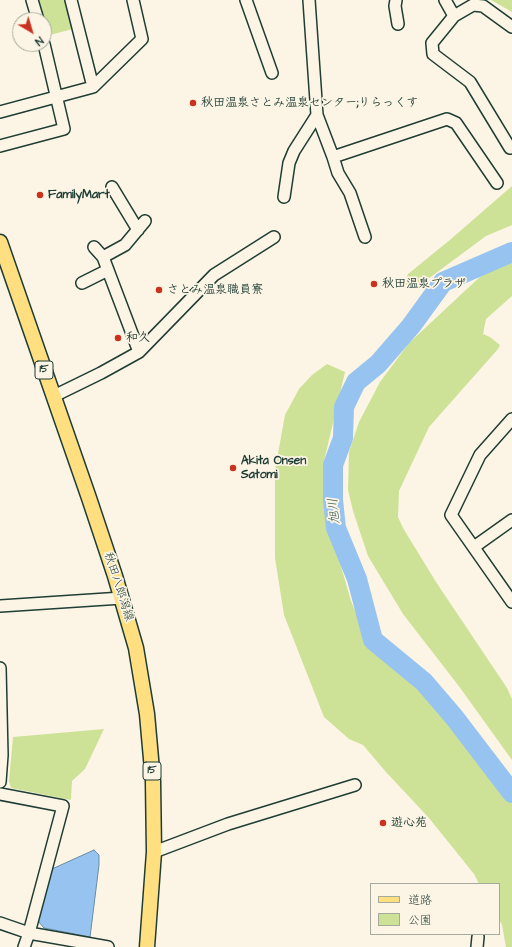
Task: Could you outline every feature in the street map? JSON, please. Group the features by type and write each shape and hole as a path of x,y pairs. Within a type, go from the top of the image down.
{"main road":[{"name":"秋田八郎潟線","path":"0,242 122,598 136,648 148,714 153,781 154,852 147,947"}],"street":[{"path":"32,0 36,12"},
{"path":"71,0 93,87"},
{"path":"0,112 93,87 142,39 133,0"},
{"path":"246,0 272,73"},
{"path":"309,0 317,115 338,173 350,193 365,238"},
{"path":"396,0 395,6 398,24"},
{"path":"445,0 454,16"},
{"path":"512,27 484,6 472,5 454,16 432,43 433,54 470,82 510,148 512,147"},
{"path":"0,146 64,129 58,97 46,52"},
{"path":"284,197 289,163 294,151 317,115"},
{"path":"333,157 447,119 456,123 498,184"},
{"path":"112,187 138,230"},
{"path":"103,257 125,245 145,221"},
{"path":"54,396 139,352 214,275 274,237"},
{"path":"94,247 103,257 139,352"},
{"path":"82,283 108,270"},
{"path":"512,419 480,454 451,514 512,602"},
{"path":"474,547 512,520"},
{"path":"0,606 122,598"},
{"path":"0,668 0,782"},
{"path":"154,852 228,824 355,786"},
{"path":"0,794 63,806 24,947"},
{"path":"0,923 29,933 87,945 108,947"}],"green space":[{"path":"37,0 65,0 73,29 52,34 52,12 40,12"},
{"path":"491,0 512,0 512,12"},
{"path":"512,186 512,225 486,236 424,282 411,289 404,282 408,274"},
{"path":"512,259 512,296 486,319 483,334 490,337 500,345 429,427 399,491 398,517 403,528 436,582 507,688 512,699 512,760 458,685 403,614 368,556 353,511 348,490 349,452 359,422 380,382 409,343 483,274"},
{"path":"327,364 345,372 324,461 323,483 331,532 351,601 367,639 434,704 512,804 512,947 506,947 500,921 500,883 478,883 474,874 429,818 363,745 349,739 324,717 284,615 275,558 275,470 285,415 299,389 312,375"},
{"path":"104,729 85,769 72,781 71,800 11,788 9,781 13,737"}],"water":[{"path":"94,850 99,855 99,865 90,937 44,928 37,920 52,869"}],"waterway":[{"name":"旭川","path":"512,252 443,282 411,326 378,364 356,382 344,407 343,438 333,465 333,500 336,528 357,579 373,640 424,682 454,717 512,793"}],"place":[{"name":"秋田温泉さとみ温泉センター;りらっくす","path":"193,103"},
{"name":"FamilyMart","path":"40,195"},
{"name":"秋田温泉プラザ","path":"374,284"},
{"name":"さとみ温泉職員寮","path":"159,290"},
{"name":"和久","path":"118,338"},
{"name":"Akita Onsen Satomi","path":"233,468"},
{"name":"遊心苑","path":"383,823"}]}
